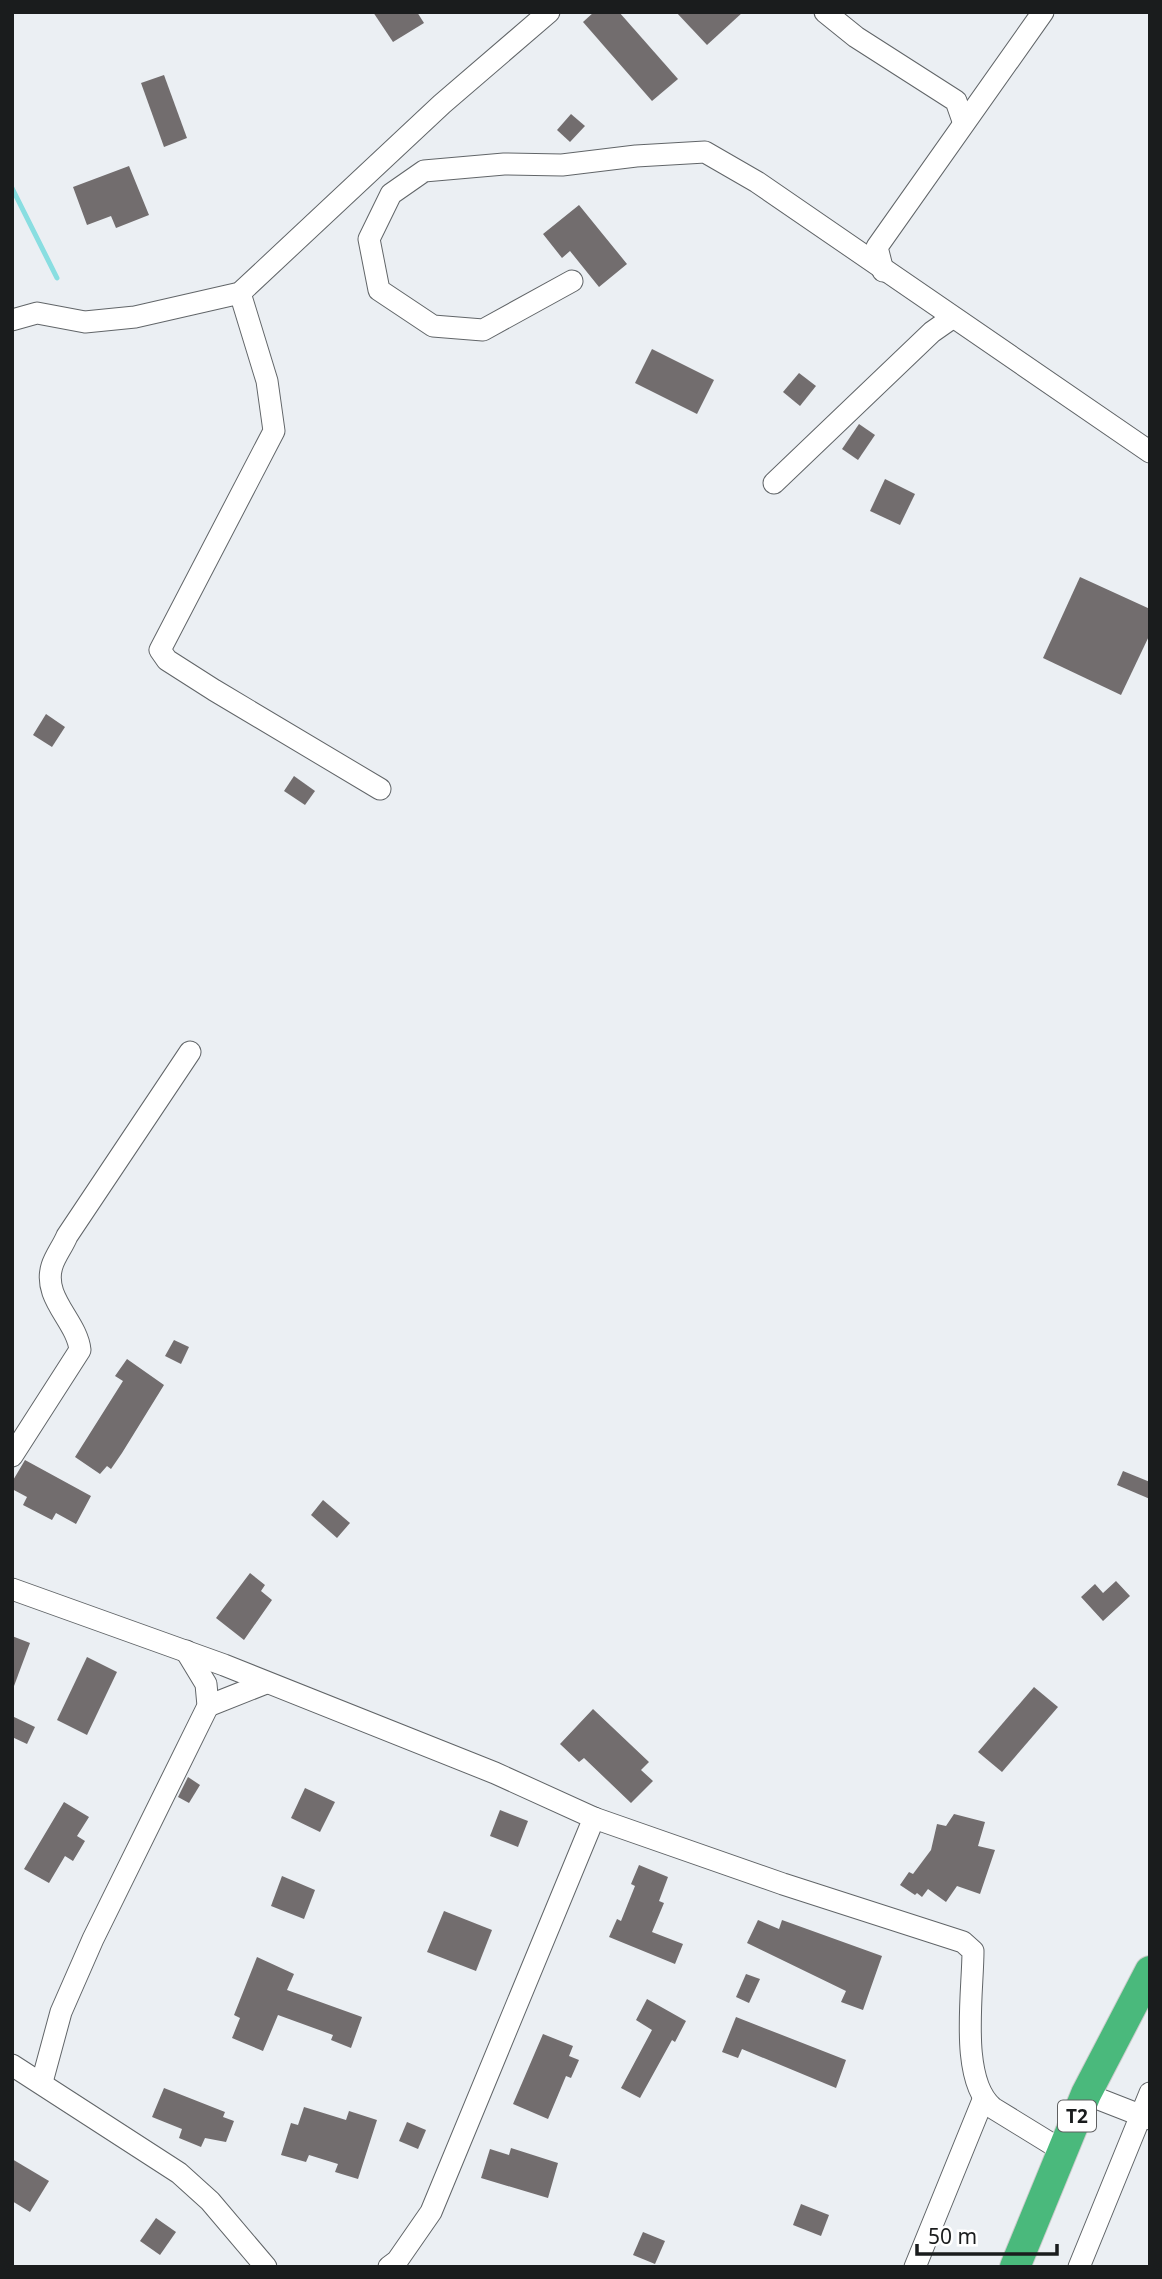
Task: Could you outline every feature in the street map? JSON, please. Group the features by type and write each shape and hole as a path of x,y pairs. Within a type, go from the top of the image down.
{"highway":[{"name":"T2","path":"1015,2267 1086,2094 1150,1971"}],"street":[{"path":"12,320 37,313 85,322 135,317 240,293 442,104 549,12"},
{"path":"825,12 856,37 956,101 963,121"},
{"path":"883,271 877,247 963,121 1043,12"},
{"path":"572,281 483,330 433,326 379,290 369,239 391,194 424,171 504,164 562,165 636,156 705,152 757,182 1150,452"},
{"path":"240,293 267,381 274,431 160,650 167,660 214,690 380,789"},
{"path":"774,483 932,332 952,318"},
{"path":"12,1456 80,1350 79,1336 55,1300 51,1269 67,1236 190,1052"},
{"path":"12,1589 186,1651 482,1768 594,1818 970,1947 971,2053 977,2088 983,2100 1063,2151"},
{"path":"42,2082 66,2000 208,1706 206,1684 186,1651"},
{"path":"208,1706 266,1683"},
{"path":"389,2267 397,2261 431,2213 594,1818"},
{"path":"12,2066 42,2082 179,2173 210,2201 265,2267"},
{"path":"1086,2094 1144,2117"},
{"path":"1079,2267 1144,2117 1150,2094"},
{"path":"915,2267 983,2100"}],"building":[{"path":"373,12 417,12 424,23 393,42"},
{"path":"594,12 619,12 678,79 652,101 583,22"},
{"path":"676,12 743,12 707,45"},
{"path":"164,75 187,138 164,147 141,83"},
{"path":"571,114 585,126 570,142 557,130"},
{"path":"129,166 149,215 116,228 111,216 87,225 73,187"},
{"path":"579,205 627,264 599,287 570,251 562,258 543,234"},
{"path":"652,349 714,380 697,414 635,383"},
{"path":"799,373 816,386 800,406 783,392"},
{"path":"859,424 875,435 858,460 842,449"},
{"path":"885,479 915,494 900,525 870,511"},
{"path":"1080,577 1150,609 1150,634 1121,695 1043,658"},
{"path":"46,714 65,727 52,747 33,735"},
{"path":"294,776 315,791 305,805 284,791"},
{"path":"174,1340 189,1347 181,1364 165,1356"},
{"path":"127,1359 164,1385 111,1469 107,1466 100,1474 75,1457 123,1381 115,1376"},
{"path":"25,1460 91,1496 76,1524 56,1513 52,1520 23,1505 27,1497 12,1489 12,1482"},
{"path":"1123,1471 1150,1482 1150,1499 1117,1485"},
{"path":"323,1500 350,1523 337,1538 311,1515"},
{"path":"250,1573 265,1585 261,1591 272,1600 244,1640 216,1618"},
{"path":"1116,1581 1130,1596 1103,1621 1081,1597 1095,1584 1103,1593"},
{"path":"12,1636 30,1643 14,1686 12,1686"},
{"path":"87,1657 117,1672 87,1735 57,1720"},
{"path":"1034,1687 1058,1707 1002,1772 978,1752"},
{"path":"593,1709 649,1762 641,1770 653,1781 631,1803 584,1758 579,1762 560,1744"},
{"path":"12,1716 35,1727 27,1744 12,1737"},
{"path":"188,1777 200,1785 189,1803 178,1797"},
{"path":"305,1788 335,1802 320,1832 291,1818"},
{"path":"64,1802 89,1817 77,1836 85,1841 73,1861 65,1856 49,1883 24,1869"},
{"path":"500,1810 528,1821 518,1847 490,1836"},
{"path":"954,1814 985,1822 978,1846 995,1850 980,1894 957,1886 946,1902 928,1889 922,1897 917,1893 915,1895 900,1885 909,1872 913,1874 931,1850 937,1824 946,1826"},
{"path":"639,1865 668,1877 659,1901 664,1903 652,1932 683,1944 675,1964 609,1937 617,1919 621,1921 635,1886 631,1884"},
{"path":"282,1876 315,1890 304,1919 271,1906"},
{"path":"444,1911 492,1930 476,1971 427,1952"},
{"path":"758,1920 779,1929 782,1920 882,1956 863,2010 841,2002 846,1991 747,1943"},
{"path":"257,1957 294,1974 287,1990 362,2017 351,2048 331,2040 333,2035 278,2015 263,2051 232,2038 240,2018 234,2015"},
{"path":"746,1974 760,1979 749,2003 736,1997"},
{"path":"647,1999 686,2021 675,2042 672,2040 640,2098 621,2088 652,2030 636,2020"},
{"path":"736,2017 846,2060 836,2088 742,2049 738,2058 722,2052"},
{"path":"543,2034 573,2046 569,2056 579,2060 571,2078 566,2076 548,2119 513,2104"},
{"path":"164,2088 225,2112 223,2117 234,2121 226,2142 205,2138 201,2147 179,2138 182,2129 152,2117"},
{"path":"304,2107 346,2120 349,2111 377,2120 358,2179 335,2172 338,2164 309,2155 306,2162 281,2155 291,2123 298,2125"},
{"path":"407,2122 426,2130 418,2149 399,2141"},
{"path":"511,2148 558,2163 548,2198 481,2178 490,2149 509,2155"},
{"path":"12,2159 49,2181 30,2212 12,2201"},
{"path":"801,2204 829,2215 821,2236 793,2225"},
{"path":"156,2218 176,2232 160,2255 140,2241"},
{"path":"643,2232 665,2241 655,2264 633,2255"}],"waterway":[{"path":"12,188 57,278"}]}
